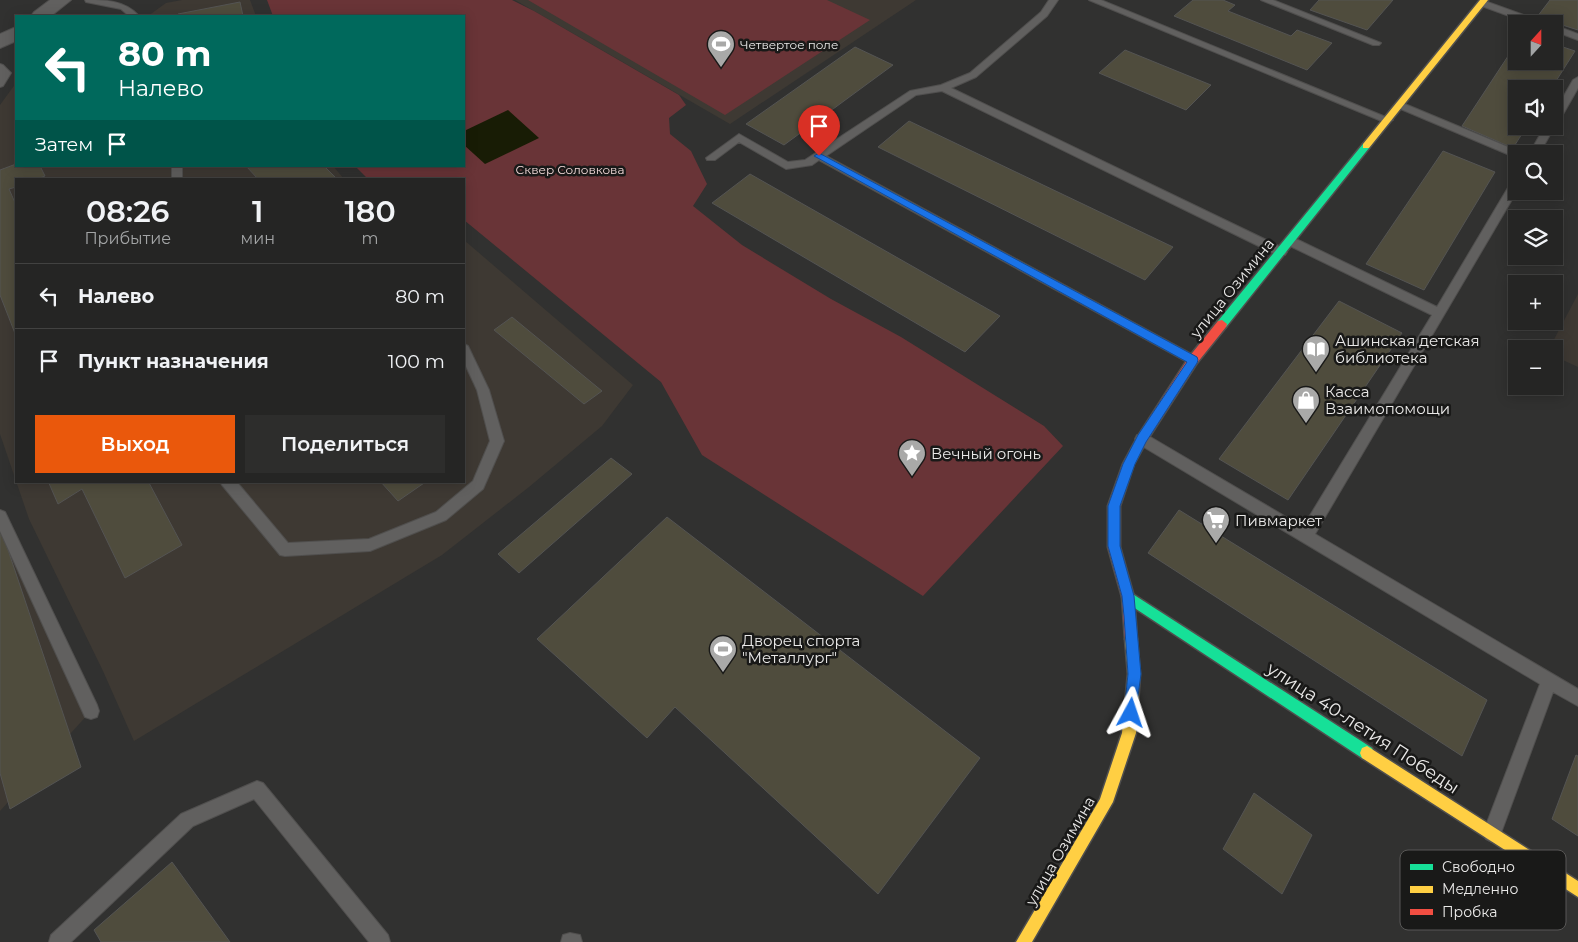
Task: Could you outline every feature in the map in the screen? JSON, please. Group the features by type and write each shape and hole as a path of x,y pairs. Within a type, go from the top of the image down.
{"street":[{"path":"41,15 62,0"},
{"name":"улица Озимина","path":"1024,942 1106,802 1129,733 1134,674 1128,596 1114,546 1114,506 1129,464 1142,439 1193,360 1483,1"},
{"path":"0,42 15,34"},
{"name":"улица 40-летия Победы","path":"1128,596 1518,850"},
{"name":"улица 40-летия Победы","path":"1566,882 1578,890"}],"lane":[{"path":"89,0 124,7 133,15"},
{"path":"711,158 740,137 786,166 808,163 913,93 943,88 973,75 1044,14 1054,0"},
{"path":"1093,0 1388,120"},
{"path":"1264,0 1376,43"},
{"path":"1483,1 1518,15"},
{"path":"1563,31 1578,37"},
{"path":"0,67 6,73 0,84"},
{"path":"1563,106 1578,80"},
{"path":"943,88 1281,252"},
{"path":"1400,105 1508,151"},
{"path":"819,156 1193,360"},
{"path":"1306,536 1508,197"},
{"path":"1290,241 1439,313"},
{"path":"229,483 285,550 370,545 441,516 478,485 497,441 483,390 465,352"},
{"path":"1142,439 1578,698"},
{"path":"0,516 91,711"},
{"path":"1492,833 1549,681"},
{"path":"58,942 187,820 257,789 294,838 381,942"}],"shaded area":[{"path":"182,0 250,0 256,15 149,15 166,3"},
{"name":"Четвертое поле","path":"515,0 916,0 730,124"},
{"path":"15,84 15,167 334,167 343,178 15,178 15,478 0,434 0,105"},
{"path":"508,110 539,138 485,164 465,146 465,131"},
{"path":"465,241 633,385 602,426 529,487 442,555 134,741 103,671 29,519 17,483 465,483"},
{"path":"1578,294 1578,367 1563,360 1563,340 1554,340 1559,330 1563,330 1563,322"},
{"path":"0,516 91,711 0,811"}],"green space":[{"name":"Сквер Соловкова","path":"267,0 512,0 534,11 679,95 686,105 669,118 670,134 691,151 707,184 693,206 742,245 831,299 901,337 1044,426 1063,446 923,596 702,455 661,382 465,221 465,178 367,178 356,167 465,167 465,15 273,15"},
{"name":"Четвертое поле","path":"528,0 827,0 870,20 725,115"}],"building":[{"path":"1193,0 1223,0 1235,5 1228,11 1291,36 1297,30 1332,43 1307,70 1174,16"},
{"path":"1319,0 1393,0 1367,30 1310,10"},
{"path":"1550,0 1578,0 1578,30 1563,25 1563,15 1539,15"},
{"path":"240,2 243,15 178,15"},
{"path":"855,47 893,65 784,145 746,124"},
{"path":"1563,47 1575,51 1563,70"},
{"path":"1125,50 1211,85 1186,110 1099,73"},
{"path":"1508,56 1508,70 1563,70 1557,80 1508,80 1508,135 1521,135 1515,145 1508,146 1462,126"},
{"path":"909,121 1173,247 1145,280 878,147"},
{"path":"1443,151 1495,172 1424,290 1366,264"},
{"path":"15,164 15,167 40,167 45,176 40,178 15,178 15,187 9,189 15,203 15,333 0,295 0,170"},
{"path":"247,167 325,167 336,178 257,178"},
{"path":"750,174 1000,316 965,352 712,203"},
{"path":"1339,301 1402,333 1288,500 1219,459"},
{"path":"512,317 602,391 584,404 494,330"},
{"path":"611,458 632,474 519,573 498,554"},
{"path":"49,483 149,483 182,545 125,578 82,489 58,504"},
{"path":"382,483 424,483 398,501"},
{"path":"1179,510 1487,700 1462,756 1148,553"},
{"name":"Дворец спорта \"Металлург\"","path":"667,517 980,758 878,894 675,707 647,738 537,639"},
{"path":"0,526 81,767 10,809 0,773"},
{"path":"1576,755 1578,756 1578,836 1552,819"},
{"path":"1254,793 1312,835 1282,894 1223,849"},
{"path":"172,862 230,942 101,942 94,930"}],"traffic: fast":[{"path":"1222,324 1366,146"},
{"path":"1128,597 1367,753"}],"traffic: slow":[{"path":"1366,146 1484,0"},
{"path":"1024,942 1106,802 1129,733 1134,674 1131,639"},
{"path":"1367,753 1516,850"},
{"path":"1566,882 1578,890"}],"traffic: jam":[{"path":"1131,639 1128,597 1114,547 1114,506 1129,464 1142,439 1193,360 1222,324"}],"place":[{"name":"Четвертое поле","path":"721,68"},
{"name":"Ашинская детская библиотека","path":"1316,373"},
{"name":"Касса Взаимопомощи","path":"1306,424"},
{"name":"Вечный огонь","path":"912,477"},
{"name":"Пивмаркет","path":"1216,544"},
{"name":"Дворец спорта \"Металлург\"","path":"723,673"}],"route":[{"path":"819,156 1193,360 1142,439 1129,464 1114,506 1114,546 1128,596 1130,616 1134,674 1131,713"}]}
